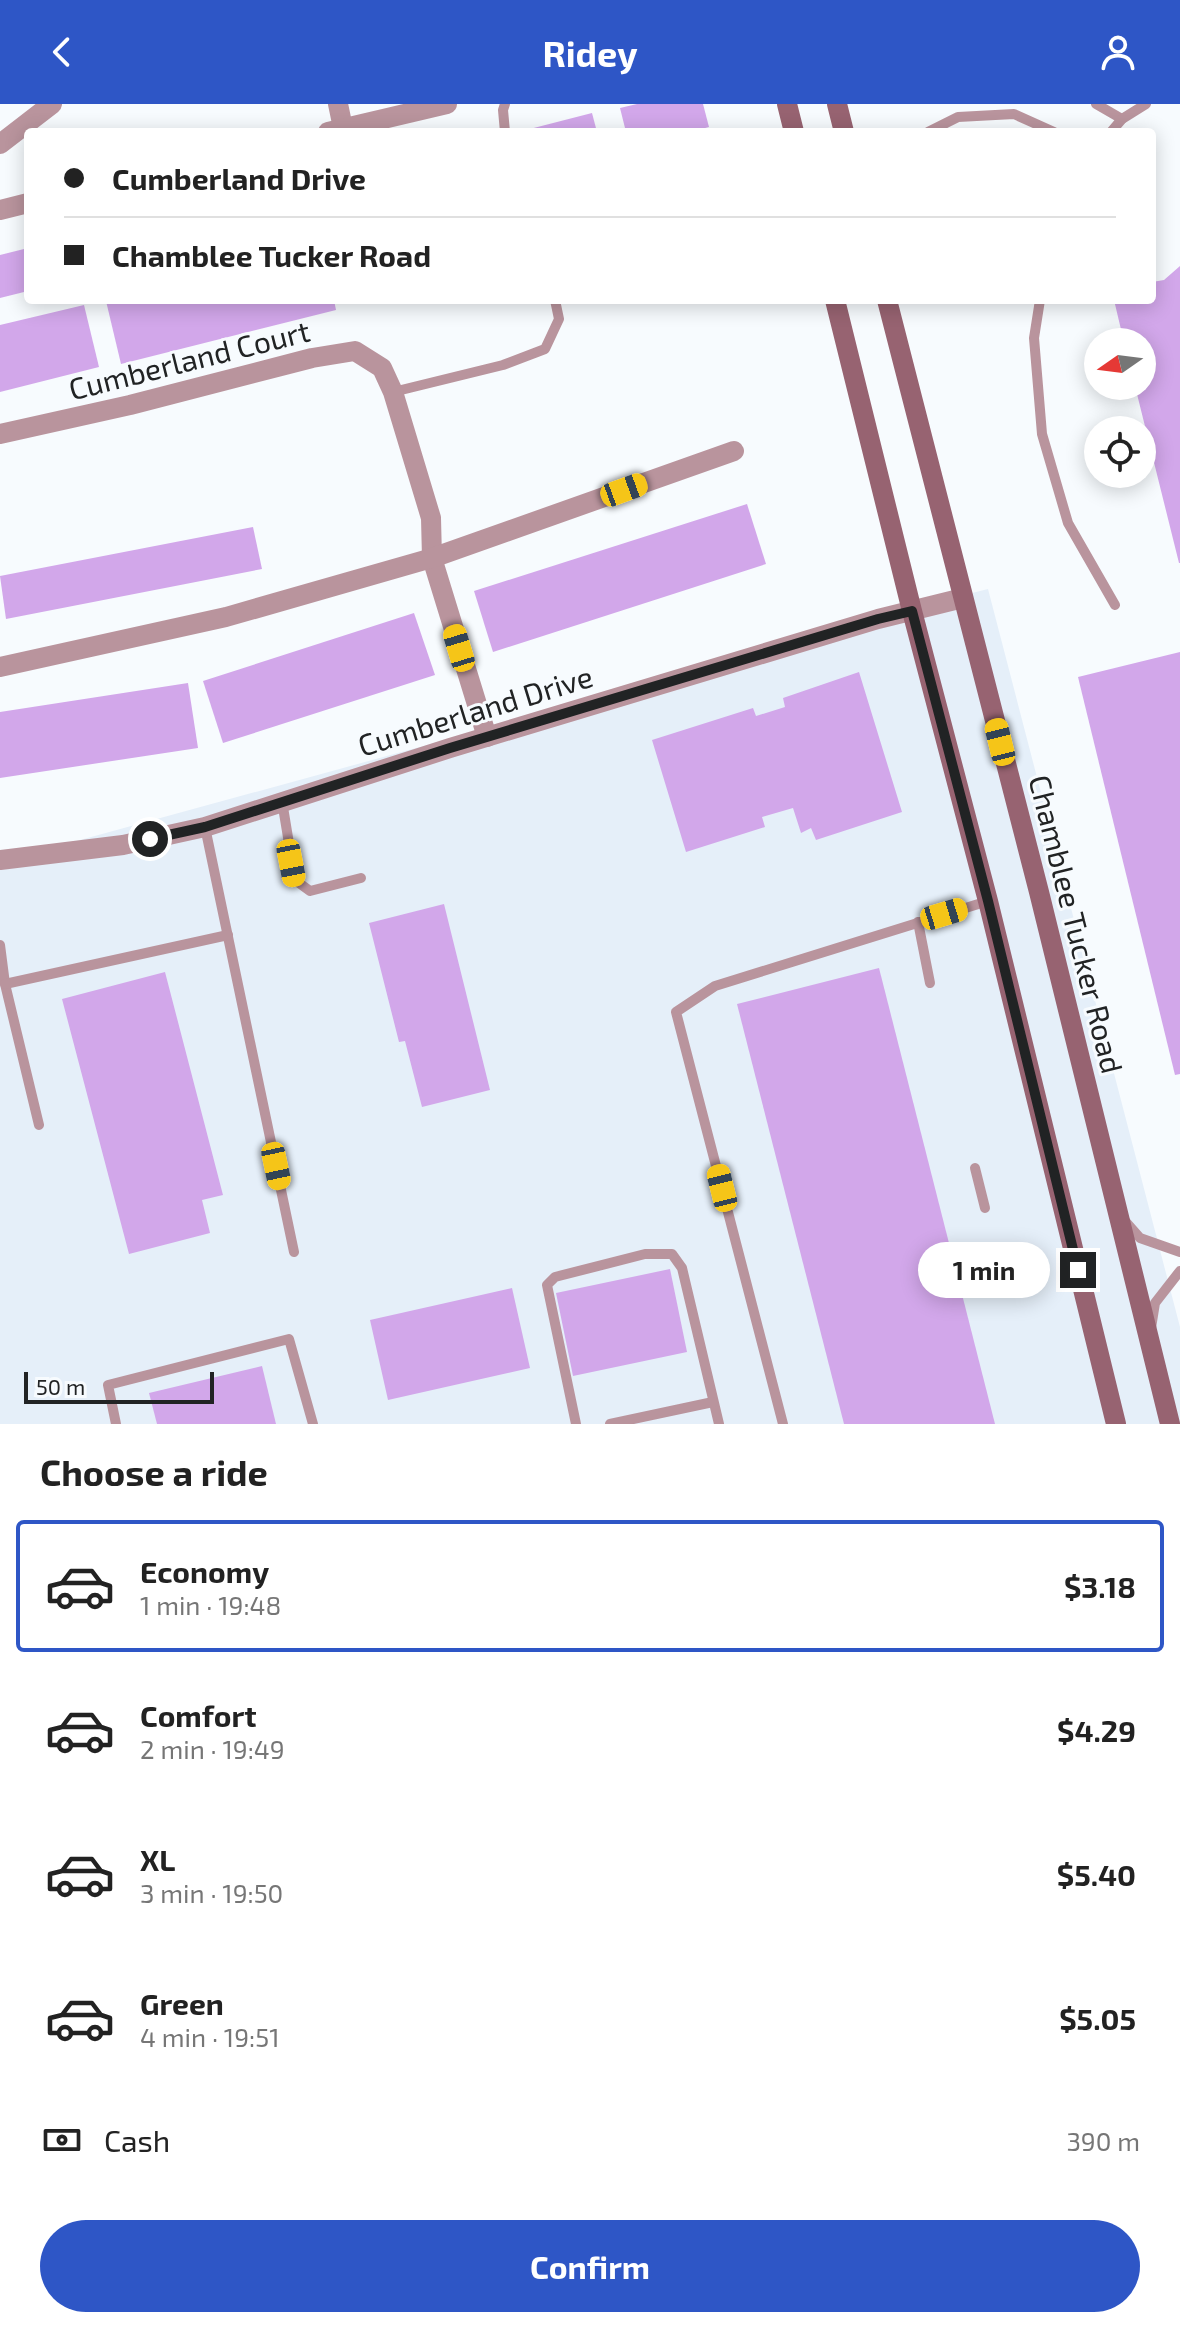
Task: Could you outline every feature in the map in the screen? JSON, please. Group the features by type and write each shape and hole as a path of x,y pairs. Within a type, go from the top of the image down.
{"main road":[{"path":"787,104 793,128"},
{"path":"837,104 843,128"},
{"path":"836,304 988,901 1116,1424"},
{"name":"Chamblee Tucker Road","path":"888,304 1170,1424"}],"street":[{"path":"0,144 52,104"},
{"path":"336,128 338,104"},
{"path":"345,128 447,104"},
{"path":"0,210 24,204"},
{"name":"Cumberland Court","path":"0,434 130,405 312,358 355,351 382,368 393,392 431,518 432,558 487,737"},
{"path":"0,667 226,617 432,558 734,451"},
{"name":"Cumberland Drive","path":"0,860 123,845 205,827 487,737 863,623 963,598"}],"lane":[{"path":"505,104 505,128"},
{"path":"958,104 958,117"},
{"path":"1096,104 1122,119"},
{"path":"1114,128 1122,119 1146,104"},
{"path":"936,128 958,117 1014,114 1045,128"},
{"path":"393,392 503,365 545,349 559,319 556,304"},
{"path":"1039,304 1034,338 1042,434 1068,523 1115,605"},
{"path":"282,801 295,880 310,891 361,878"},
{"path":"205,827 294,1252"},
{"path":"783,1424 676,1012 715,986 988,901"},
{"path":"918,922 930,983"},
{"path":"5,984 228,935"},
{"path":"0,945 5,984 39,1125"},
{"path":"975,1168 985,1208"},
{"path":"1119,1214 1140,1238 1180,1252"},
{"path":"576,1424 547,1285 555,1277 645,1254 672,1254 682,1268 719,1424"},
{"path":"1149,1338 1155,1303 1180,1271"},
{"path":"116,1424 108,1385 289,1339 313,1424"},
{"path":"610,1424 713,1402"}],"shaded area":[{"path":"988,589 1180,1327 1180,1424 0,1424 0,862 489,728 857,622"}],"building":[{"path":"637,104 703,104 709,127 625,128 620,108"},
{"path":"592,113 596,128 534,128"},
{"path":"24,249 24,292 0,298 0,255"},
{"path":"1180,266 1180,563 1156,470 1156,416 1142,416 1138,400 1156,400 1156,328 1121,328 1115,304 1156,304 1156,281 1164,280"},
{"path":"107,304 335,304 336,310 121,364"},
{"path":"84,305 99,367 0,392 0,325"},
{"path":"747,504 766,564 493,652 474,591"},
{"path":"253,527 262,569 6,619 0,576"},
{"path":"414,613 435,675 223,743 203,681"},
{"path":"1180,652 1180,1074 1175,1075 1078,677"},
{"path":"859,672 902,812 816,840 811,828 801,833 793,808 762,817 765,827 686,852 652,740 753,708 756,716 785,707 783,698"},
{"path":"188,683 198,748 0,778 0,712"},
{"path":"444,904 490,1090 422,1107 405,1041 399,1042 369,923"},
{"path":"879,968 995,1424 844,1424 737,1004"},
{"path":"165,972 223,1195 202,1200 210,1233 129,1254 62,999"},
{"path":"670,1269 687,1352 573,1376 556,1293"},
{"path":"512,1288 530,1368 388,1400 370,1320"},
{"path":"262,1366 276,1424 157,1424 149,1393"}],"route":[{"path":"150,839 205,827 487,737 912,611 988,901 1078,1270"}]}
